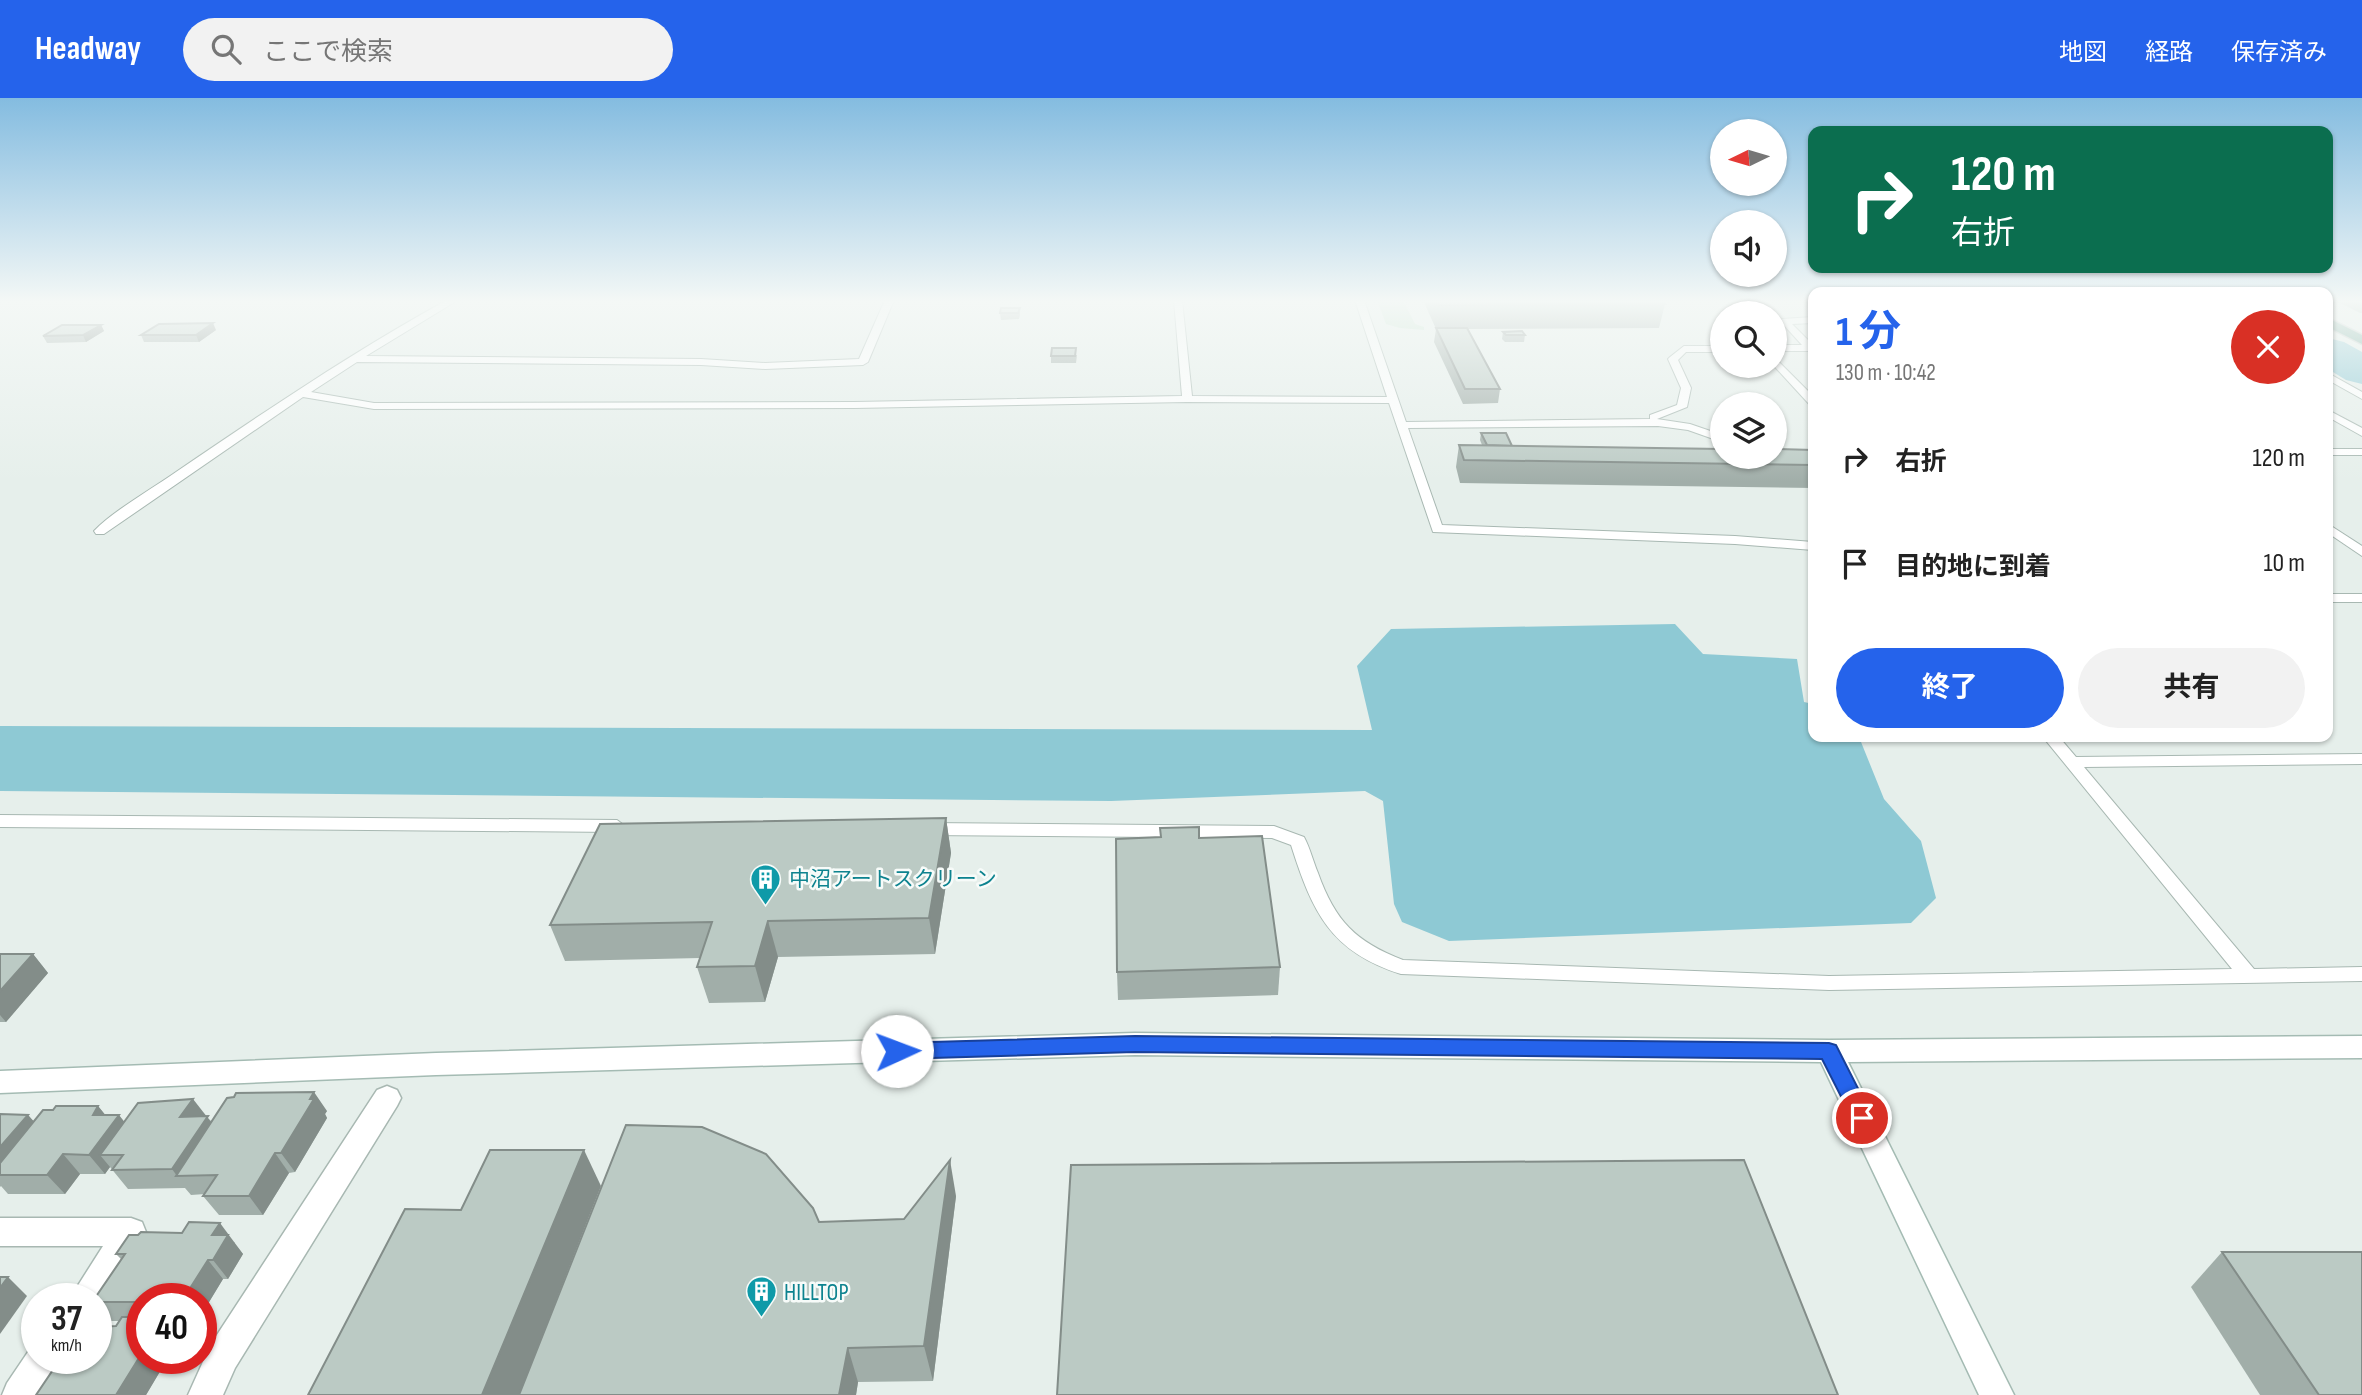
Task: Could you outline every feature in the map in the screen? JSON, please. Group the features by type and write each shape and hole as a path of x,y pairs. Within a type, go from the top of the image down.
{"street":[{"path":"0,1082 436,1064 1135,1044 1829,1051 2362,1047"},
{"path":"1829,1051 1997,1395"},
{"path":"205,1395 223,1356 387,1098"},
{"path":"0,1232 131,1232 96,1283"},
{"path":"19,1395 33,1374"}],"lane":[{"path":"100,531 213,452 353,361"},
{"path":"531,361 701,362 765,366 864,361"},
{"path":"1184,361 1187,399"},
{"path":"1380,361 1437,529 1735,540 1808,546"},
{"path":"1401,425 1663,416 1682,407 1686,388 1674,361"},
{"path":"1787,374 1808,396"},
{"path":"2333,379 2362,396"},
{"path":"1795,382 1808,382"},
{"path":"301,394 374,406 854,405 1187,399 1393,400"},
{"path":"2333,416 2362,433"},
{"path":"1512,421 1676,422 1710,432"},
{"path":"2333,452 2362,452"},
{"path":"2333,531 2359,548"},
{"path":"2333,598 2362,598"},
{"path":"2056,742 2249,976"},
{"path":"2074,762 2362,759"},
{"path":"0,821 637,827"},
{"path":"914,829 1275,832 1298,841 1320,906 1340,932 1364,951 1401,967 1829,983 2362,974"}],"water":[{"path":"1675,624 1703,654 1797,659 1804,702 1808,703 1808,742 1861,742 1884,799 1921,841 1936,898 1911,923 1449,941 1402,922 1394,904 1383,801 1365,791 1111,801 0,791 0,726 1372,730 1357,666 1391,629"}],"building":[{"path":"1451,361 1485,361 1500,389 1465,389"},
{"path":"1481,433 1506,433 1512,446 1487,445"},
{"path":"1459,445 1710,449 1710,464 1464,460"},
{"path":"1787,449 1808,450 1808,465 1787,465"},
{"name":"中沼アートスクリーン","path":"946,818 929,918 768,921 755,966 697,967 712,922 550,925 600,824"},
{"path":"1199,827 1199,838 1262,836 1280,967 1117,972 1116,839 1161,837 1160,828"},
{"path":"0,954 33,954 0,991"},
{"path":"314,1092 310,1099 314,1099 281,1153 275,1153 249,1196 203,1196 217,1175 176,1176 227,1098 234,1097 236,1093"},
{"path":"193,1099 180,1117 208,1116 172,1169 112,1170 123,1155 100,1155 138,1103"},
{"path":"56,1106 98,1106 93,1115 119,1115 89,1155 63,1154 47,1175 0,1175 0,1163 43,1110 53,1110"},
{"path":"0,1114 28,1115 0,1147"},
{"name":"HILLTOP","path":"626,1125 702,1127 766,1154 813,1208 819,1222 904,1219 950,1160 924,1346 848,1348 839,1395 519,1395"},
{"path":"490,1150 584,1150 482,1395 308,1395 405,1209 461,1210"},
{"path":"1744,1160 1838,1395 1057,1395 1071,1165"},
{"path":"189,1222 220,1223 212,1235 228,1235 213,1260 208,1260 193,1283 126,1283 126,1302 112,1302 112,1283 105,1283 125,1254 116,1254 129,1235 138,1235 141,1232 182,1233"},
{"path":"2222,1252 2362,1252 2362,1395 2319,1395"},
{"path":"0,1277 8,1277 0,1288"},
{"path":"122,1317 126,1317 126,1374 129,1374 116,1395 36,1395 50,1374 112,1374 112,1326 116,1326"}],"waterway":[{"path":"2345,361 2362,370"}],"place":[{"name":"中沼アートスクリーン","path":"766,906"},
{"name":"HILLTOP","path":"761,1319"}],"route":[{"path":"897,1051 1135,1044 1829,1051 1862,1118"}]}
